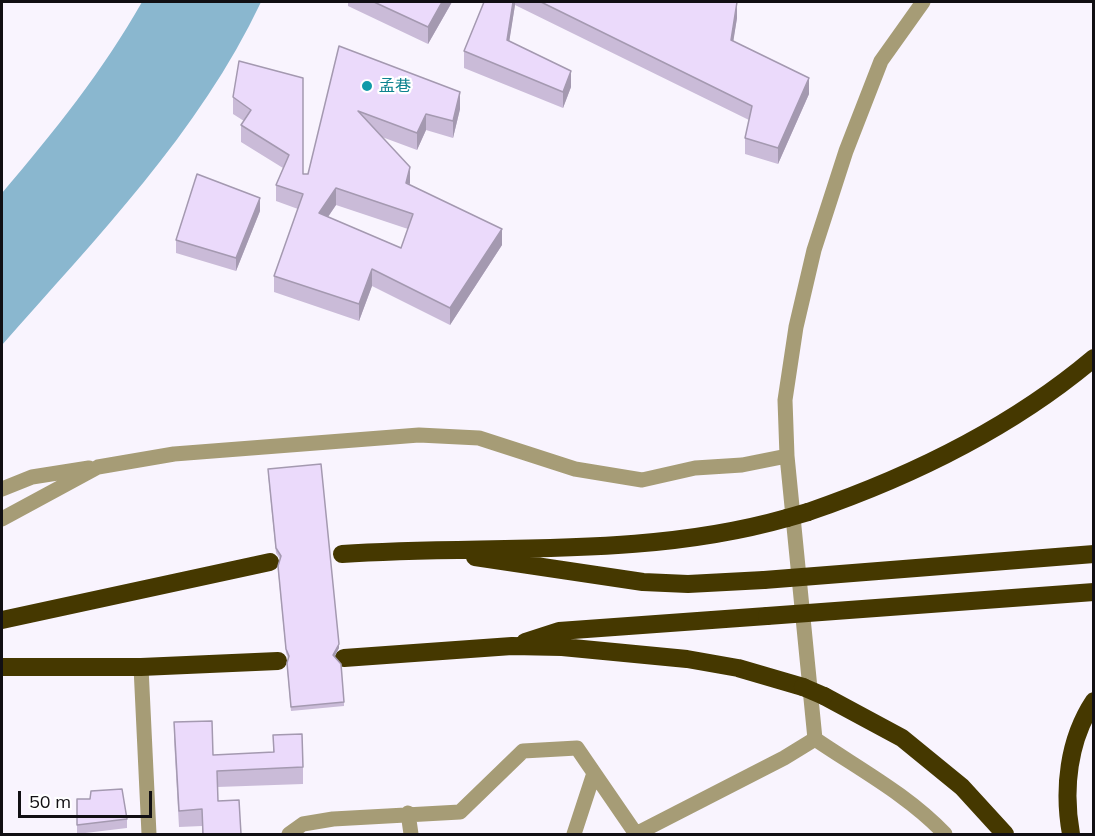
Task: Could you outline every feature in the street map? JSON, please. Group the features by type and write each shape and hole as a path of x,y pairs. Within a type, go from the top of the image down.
{"highway":[{"path":"342,554 425,549 682,541 787,519 853,496 932,462 1004,421 1094,358"},
{"path":"425,549 643,582 688,584 1094,554"},
{"path":"2,620 270,562"},
{"path":"512,646 560,631 1094,592"},
{"path":"344,658 512,646 630,652 738,668 803,687 902,738 962,787 1005,834"},
{"path":"2,667 141,667 278,661"},
{"path":"1070,826 1066,793 1069,767 1076,738 1094,701"}],"street":[{"path":"814,739 787,456 785,400 796,327 814,250 846,151 881,61 923,2"},
{"path":"2,489 32,477 174,454 419,435 479,438 575,469 642,480 694,468 742,465 787,456"},
{"path":"2,519 98,467"},
{"path":"141,667 149,834"},
{"path":"289,834 303,824 323,821 408,813 460,812 524,751 577,748 636,834 784,758 814,739"},
{"path":"814,739 887,786 929,817 945,834"},
{"path":"574,834 594,773"},
{"path":"408,813 411,834"}],"water":[{"path":"142,2 261,2 208,96 177,140 109,224 2,345 2,193 76,101 111,53"}],"building":[{"path":"374,2 442,2 428,27"},
{"path":"484,2 513,2 507,40 571,71 563,92 464,51"},
{"path":"541,2 737,2 731,40 809,78 778,148 745,138 752,106"},
{"path":"339,46 460,92 453,121 426,114 417,133 358,111 410,167 406,183 502,229 450,308 372,269 359,304 274,276 303,194 276,185 289,155 241,125 251,110 233,97 239,61 303,78 303,174 308,174","holes":["336,188 413,214 401,248 319,213"]},
{"path":"197,174 260,198 236,258 176,240"},
{"path":"321,464 339,644 333,655 341,664 344,702 291,707 287,663 289,656 286,649 278,566 281,556 276,548 268,469"},
{"path":"212,721 213,755 274,752 273,735 302,734 303,767 217,771 218,801 239,800 241,834 203,834 202,809 179,811 174,722"},
{"path":"122,789 127,819 77,825 77,799 90,799 91,791"}],"place":[{"name":"孟巷","path":"367,86"}]}
